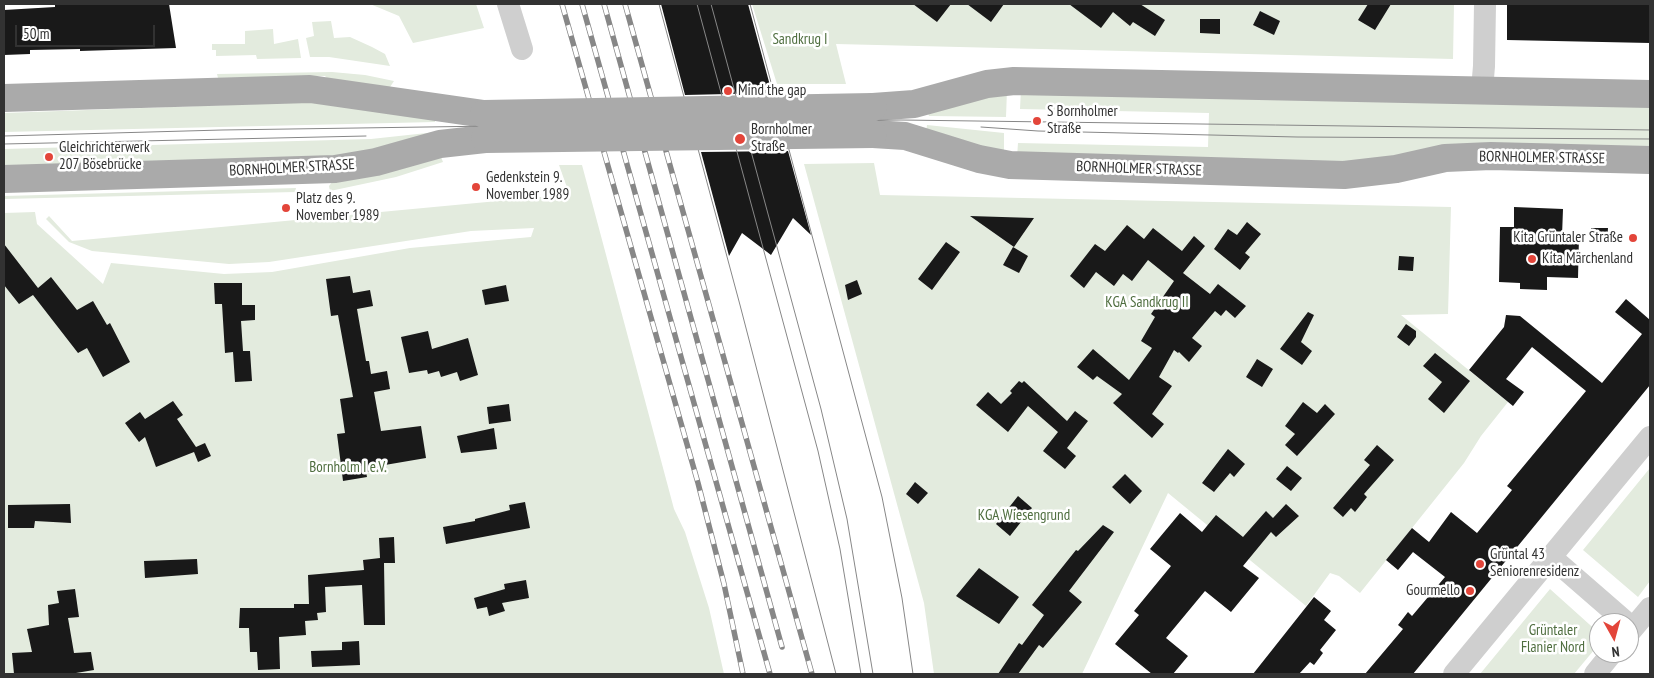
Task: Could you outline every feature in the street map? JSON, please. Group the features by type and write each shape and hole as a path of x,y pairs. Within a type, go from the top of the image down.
{"main road":[{"name":"BORNHOLMER STRASSE","path":"4,98 310,89 484,126 873,121 914,104 987,84 1014,81 1650,94"},
{"name":"BORNHOLMER STRASSE","path":"873,121 906,136 979,159 1010,165 1344,175 1396,169 1445,158 1491,156 1650,160"},
{"name":"BORNHOLMER STRASSE","path":"4,179 335,169 376,162 440,144 484,126"}],"street":[{"path":"508,4 522,49"},
{"path":"1482,90 1485,4"},
{"path":"1454,674 1650,438"},
{"path":"1550,557 1615,613"},
{"path":"1639,622 1650,608"},
{"path":"1595,674 1604,663"}],"green space":[{"path":"370,4 476,4 484,28 413,43 399,16"},
{"name":"Sandkrug I","path":"752,4 1454,4 1453,59 836,44 846,84 777,84"},
{"path":"331,21 334,38 350,37 372,47 385,54 390,66 329,57 310,57 306,38 314,36 312,22"},
{"path":"273,29 274,44 298,39 301,58 257,59 256,55 216,56 216,50 212,50 212,44 245,44 245,31"},
{"path":"332,72 365,75 394,81 388,90 333,85 325,76 218,78 217,74"},
{"path":"1021,89 1650,104 1650,148 1378,163 1017,157 1018,143 1208,147 1209,113 1020,109"},
{"path":"1007,90 1006,117 929,116 927,110"},
{"path":"311,102 435,119 435,122 4,132 4,113"},
{"path":"927,125 1004,133 1004,155 926,132"},
{"path":"436,132 355,155 4,168 4,149 371,139"},
{"path":"441,157 443,162 396,177 330,191 329,186 336,177"},
{"path":"874,163 880,195 1451,207 1448,314 1401,315 1508,402 1481,436 1464,463 1360,593 1339,576 1330,573 1306,606 1168,493 1082,674 934,674 924,603 804,164"},
{"name":"Bornholm I e.V.","path":"559,165 582,165 674,509 685,532 709,608 724,674 4,674 4,213 35,212 37,224 103,284 111,263 224,274 272,272 410,248 531,237 534,228 471,231 269,262 229,264 92,251 69,242 46,219 49,216 72,241 551,196 553,185 563,196 570,196"},
{"path":"296,188 295,192 4,199 4,196"},
{"path":"1650,468 1650,581 1638,597 1583,550"},
{"name":"Grüntaler Flanier Nord","path":"1550,589 1589,624 1589,656 1574,674 1480,674"}],"building":[{"path":"55,4 169,4 176,48 80,51 80,49 30,50 30,54 4,55 4,10 55,7"},
{"path":"661,4 748,4 772,93 685,95"},
{"path":"913,4 951,4 937,22"},
{"path":"967,4 1004,4 991,22"},
{"path":"1069,4 1140,4 1165,20 1155,36 1133,22 1130,26 1113,12 1101,28"},
{"path":"1368,4 1391,4 1375,30 1358,20"},
{"path":"1507,4 1650,5 1650,43 1507,40"},
{"path":"1260,11 1280,21 1274,35 1253,25"},
{"path":"1200,19 1220,19 1220,34 1200,33"},
{"path":"788,151 811,235 793,218 771,255 742,233 729,256 701,152"},
{"path":"1514,207 1563,209 1562,236 1579,236 1578,278 1547,277 1547,290 1520,289 1520,283 1499,282 1500,227 1514,227"},
{"path":"970,216 1034,218 1014,247"},
{"path":"1247,222 1261,234 1245,253 1250,257 1240,270 1214,249 1228,229 1237,235"},
{"path":"1127,225 1144,239 1153,228 1182,251 1194,236 1205,246 1183,273 1210,294 1218,284 1246,306 1235,318 1226,310 1221,316 1215,311 1192,338 1202,346 1189,362 1179,352 1174,350 1159,377 1172,386 1152,414 1164,424 1152,438 1113,403 1122,394 1097,376 1093,380 1077,367 1093,349 1129,380 1152,348 1141,341 1155,317 1151,314 1174,281 1148,260 1132,281 1123,274 1114,286 1096,272 1084,288 1070,276 1095,244 1105,251"},
{"path":"1591,228 1608,228 1607,243 1591,243"},
{"path":"946,242 960,252 932,290 918,279"},
{"path":"4,244 38,288 51,277 77,310 93,301 107,325 110,323 130,362 103,377 87,348 78,353 33,295 19,304 4,285"},
{"path":"1013,247 1028,256 1019,273 1003,265"},
{"path":"1399,256 1414,257 1413,271 1398,270"},
{"path":"350,276 353,293 370,290 373,306 357,309 366,361 369,361 371,374 387,371 390,389 374,392 381,431 421,426 426,458 379,466 380,470 366,472 367,477 343,481 337,434 345,433 340,399 353,397 338,315 331,316 326,279"},
{"path":"857,280 862,294 848,300 845,285"},
{"path":"214,283 242,283 242,305 255,305 255,320 241,321 243,351 250,351 252,381 235,382 233,352 225,353 222,304 215,304"},
{"path":"506,285 509,301 485,305 482,290"},
{"path":"1626,299 1650,320 1650,385 1413,674 1365,674 1403,629 1398,625 1408,612 1412,616 1445,577 1413,552 1398,570 1386,560 1412,528 1429,542 1451,512 1477,533 1512,490 1507,486 1586,391 1532,347 1506,379 1524,392 1513,406 1469,370 1504,327 1506,315 1520,316 1602,383 1642,334 1615,312"},
{"path":"1308,312 1314,315 1301,342 1312,351 1302,365 1280,349"},
{"path":"1406,324 1416,331 1416,337 1409,346 1397,337"},
{"path":"428,331 432,349 468,338 478,375 460,381 457,372 441,377 439,371 428,374 427,370 409,373 401,337"},
{"path":"1435,353 1470,381 1444,413 1428,399 1442,382 1423,366"},
{"path":"1257,359 1273,369 1262,387 1246,377"},
{"path":"1019,381 1022,383 1024,381 1067,421 1075,411 1088,421 1067,448 1076,456 1065,469 1043,451 1058,432 1028,406 1008,432 976,405 988,392 1001,404 1012,393 1010,391"},
{"path":"173,401 183,415 177,419 196,447 205,443 211,456 198,462 194,452 156,467 145,437 139,442 125,423 140,412 145,419"},
{"path":"1303,402 1317,413 1325,404 1335,414 1297,456 1285,445 1295,434 1285,426"},
{"path":"509,404 511,421 489,424 487,407"},
{"path":"494,428 497,449 461,453 457,436"},
{"path":"1377,445 1394,460 1364,494 1367,497 1355,512 1351,508 1343,517 1333,508 1370,465 1364,460"},
{"path":"1228,449 1245,464 1234,477 1230,473 1214,492 1202,483"},
{"path":"1287,466 1302,478 1291,491 1276,479"},
{"path":"1125,474 1142,491 1130,504 1112,487"},
{"path":"915,482 928,493 918,504 906,494"},
{"path":"1018,496 1032,508 1010,536 996,524"},
{"path":"525,502 530,528 446,544 443,527 475,521 475,519 510,510 509,505"},
{"path":"70,504 71,523 35,521 34,528 8,528 8,505"},
{"path":"1286,504 1299,516 1276,537 1271,532 1243,566 1259,578 1231,612 1205,591 1166,638 1188,656 1173,674 1152,674 1115,644 1139,615 1134,611 1171,566 1150,549 1180,513 1202,532 1216,515 1243,537 1266,511 1273,518"},
{"path":"1103,525 1114,532 1069,591 1082,602 1043,648 1039,645 1018,674 998,674 1019,643 1022,645 1044,615 1032,605 1076,550 1078,551"},
{"path":"394,537 395,563 384,563 385,625 364,625 362,585 325,587 326,612 317,613 318,620 305,621 306,635 279,637 280,669 258,670 257,652 250,652 249,628 239,628 240,608 294,608 294,604 309,604 308,575 364,570 363,560 380,558 379,538"},
{"path":"197,559 198,574 145,578 144,561"},
{"path":"979,568 1019,597 999,624 956,596"},
{"path":"526,580 529,598 502,603 505,611 489,616 487,607 477,609 474,598 505,589 504,584"},
{"path":"75,589 79,617 68,618 74,653 91,652 94,670 70,674 14,674 12,653 32,652 27,629 49,625 48,605 59,603 57,591"},
{"path":"1314,597 1331,611 1324,620 1336,630 1320,650 1323,653 1314,665 1310,662 1299,674 1253,674"},
{"path":"359,641 360,665 312,667 311,651 342,650 342,642"}],"tram line":[{"path":"659,4 836,674"},
{"path":"697,4 818,451 840,549 861,674"},
{"path":"711,4 821,409 847,519 873,674"},
{"path":"750,4 882,497 902,598 913,674"},
{"path":"4,136 222,130 901,120 1650,130"},
{"path":"981,127 1038,131 1297,137 1650,139"},
{"path":"4,144 366,136"}],"railway":[{"path":"562,4 698,483 724,584 743,674"},
{"path":"582,4 770,674"},
{"path":"604,4 782,647"},
{"path":"625,4 812,674"}],"place":[{"name":"Mind the gap","path":"728,91"},
{"name":"S Bornholmer Straße","path":"1037,121"},
{"name":"Bornholmer Straße","path":"740,139"},
{"name":"Gleichrichterwerk 207 Bösebrücke","path":"49,157"},
{"name":"Gedenkstein 9. November 1989","path":"476,187"},
{"name":"Platz des 9. November 1989","path":"286,208"},
{"name":"Kita Grüntaler Straße","path":"1633,238"},
{"name":"Kita Märchenland","path":"1532,259"},
{"name":"Grüntal 43 Seniorenresidenz","path":"1480,564"},
{"name":"Gourmello","path":"1470,591"}],"park label":[{"name":"KGA Sandkrug II","path":"1147,303"},
{"name":"KGA Wiesengrund","path":"1024,516"}]}
